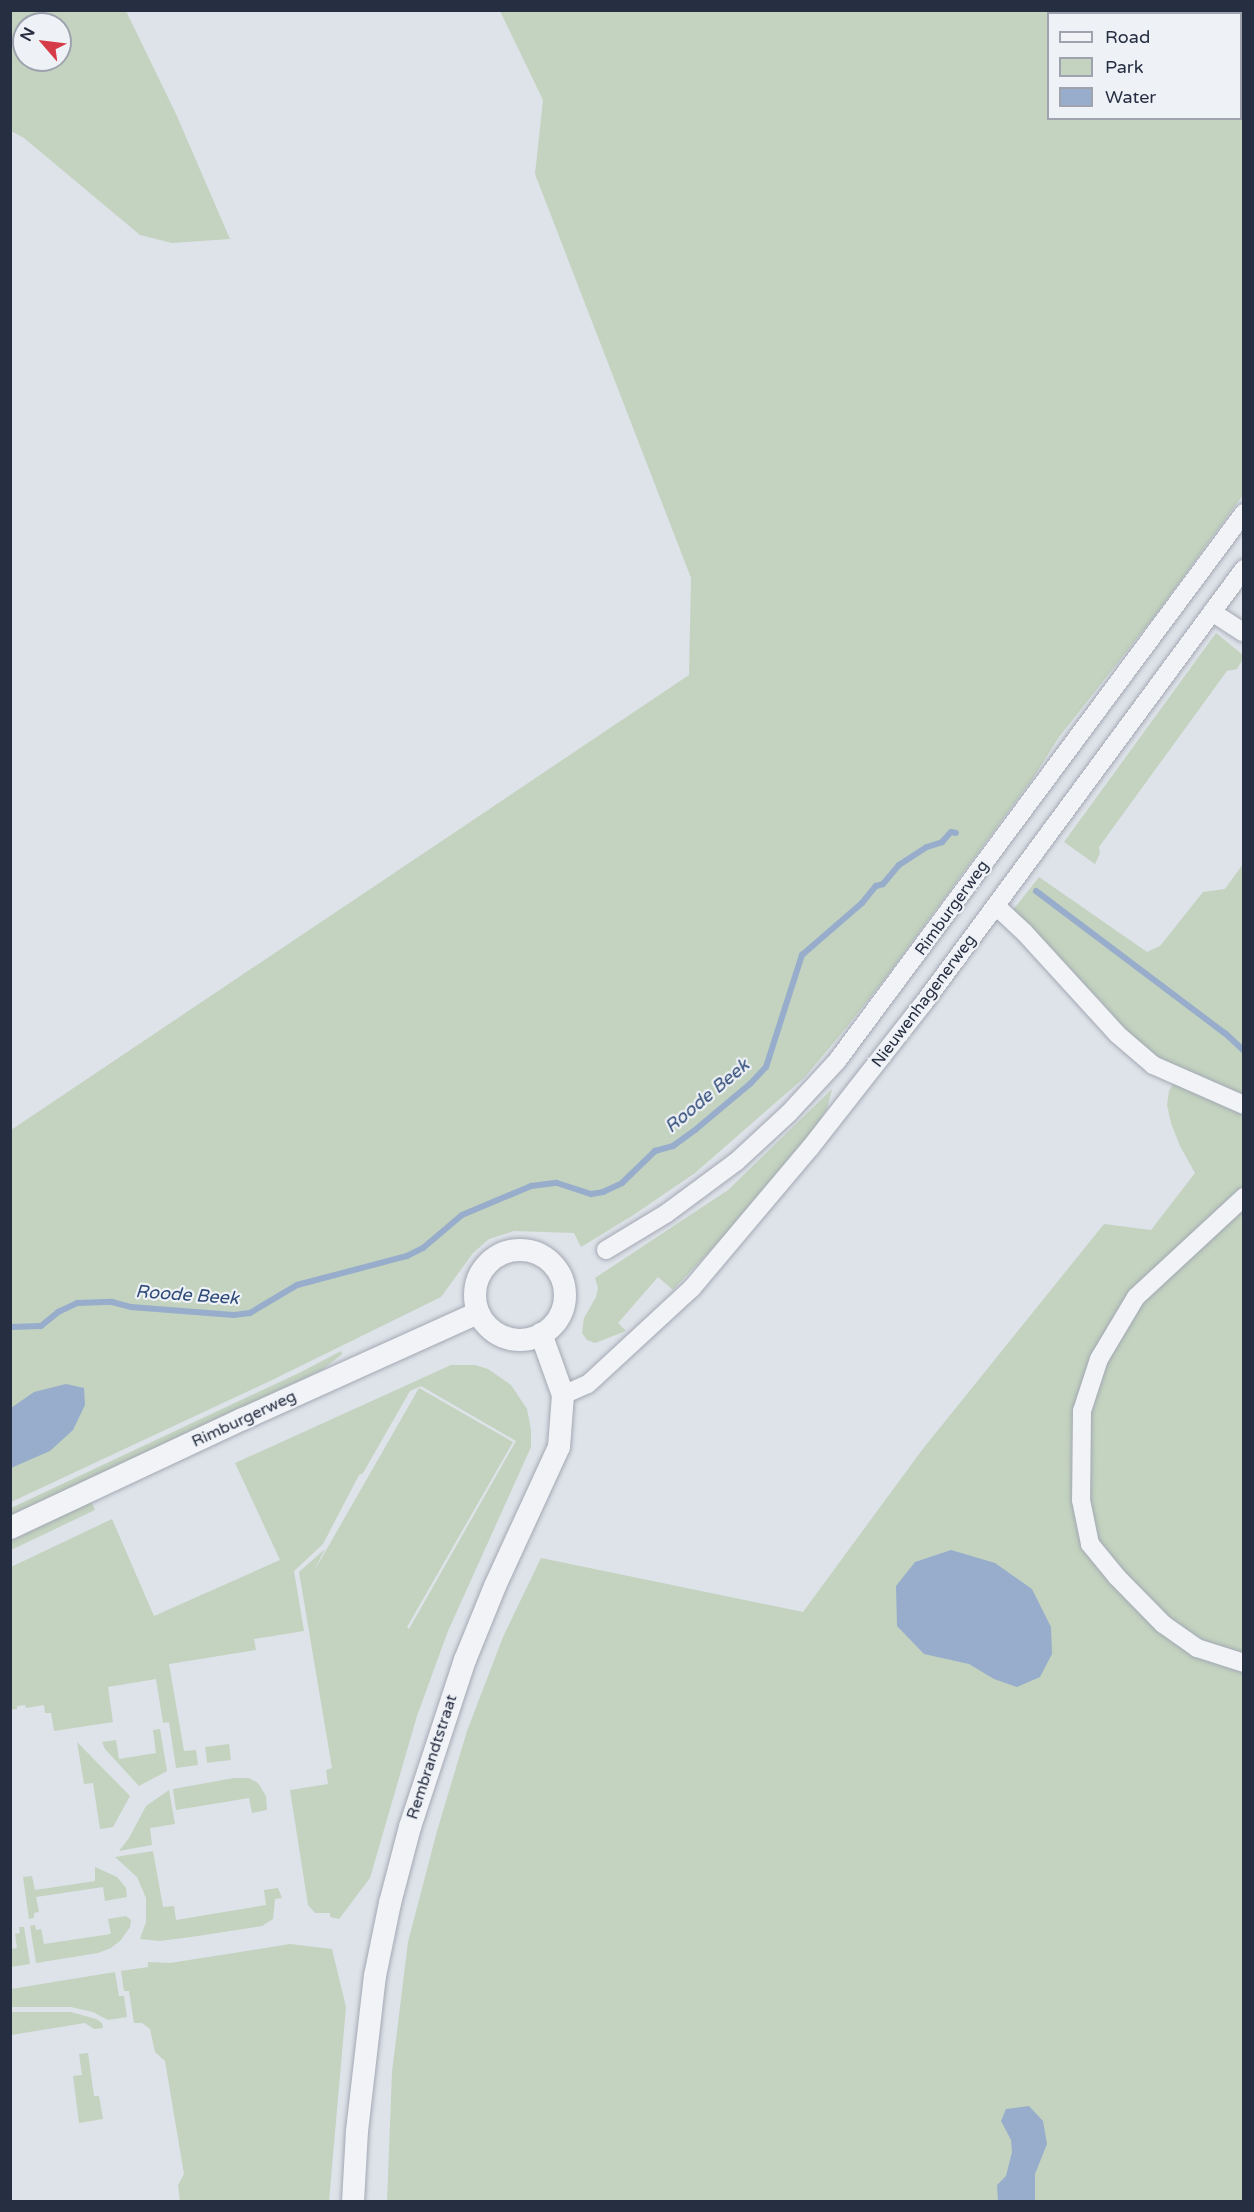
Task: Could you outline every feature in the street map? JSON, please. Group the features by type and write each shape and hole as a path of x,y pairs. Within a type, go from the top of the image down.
{"street":[{"name":"Rimburgerweg","path":"606,1250 667,1213 736,1162 789,1113 837,1061 1244,513"},
{"name":"Nieuwenhagenerweg","path":"563,1395 588,1384 692,1288 810,1148 996,906 1036,848 1244,569"},
{"path":"1212,612 1244,633"},
{"path":"996,906 1024,932 1118,1034 1153,1065 1244,1105"},
{"path":"1244,1197 1136,1297 1099,1359 1082,1411 1081,1500 1090,1544 1117,1577 1163,1624 1197,1648 1244,1663"},
{"path":"516,1250 537,1253 554,1266 560,1275 564,1296 558,1318 542,1334 517,1340 505,1337 485,1323 478,1313 475,1303 477,1282 488,1263 496,1257 516,1250"},
{"name":"Rimburgerweg","path":"10,1527 478,1313"},
{"name":"Rembrandtstraat","path":"353,2202 357,2131 371,2006 390,1903 410,1827 465,1660 495,1587 559,1447 563,1395 542,1334"}],"green space":[{"path":"10,11 126,11 176,114 230,239 172,243 140,235 24,138 11,131"},
{"path":"500,11 1243,11 1243,495 1157,613 1059,737 1031,781 884,980 841,1034 804,1078 695,1173 581,1247 574,1233 514,1231 489,1239 473,1253 441,1297 270,1381 11,1502 11,1130 689,675 691,578 535,174 543,100"},
{"path":"1216,633 1243,655 1243,659 1237,669 1227,671 1099,847 1100,853 1095,864 1064,842"},
{"path":"1243,864 1243,2201 387,2202 392,2072 408,1942 437,1831 467,1731 503,1637 541,1558 803,1612 922,1450 1104,1224 1151,1230 1195,1173 1180,1146 1167,1105 1169,1091 1176,1078 1148,1058 1101,1001 1012,911 1039,877 1147,952 1160,946 1203,892 1225,889"},
{"path":"832,1089 827,1109 812,1132 720,1240 673,1290 658,1277 618,1323 626,1331 595,1343 587,1340 582,1333 584,1318 596,1297 598,1288 595,1278 728,1190"},
{"path":"341,1351 342,1354 322,1370 11,1516 11,1508"},
{"path":"451,1365 475,1365 488,1369 511,1385 527,1409 531,1447 448,1631 417,1716 370,1878 339,1919 330,1917 330,1913 315,1913 308,1905 290,1790 328,1784 326,1770 332,1768 299,1572 325,1549 313,1573 419,1388 513,1442 407,1627 409,1629 516,1441 421,1386 410,1391 363,1473 359,1475 323,1544 294,1571 304,1631 254,1639 256,1650 169,1664 184,1751 196,1750 198,1765 176,1768 169,1722 163,1723 156,1679 108,1687 113,1722 54,1731 51,1713 45,1713 44,1705 26,1708 25,1705 17,1706 17,1709 11,1710 11,1567 112,1519 154,1616 280,1560 235,1463"},
{"path":"91,1501 95,1510 11,1550 11,1541"},
{"path":"160,1729 167,1771 139,1786 105,1749 102,1742 116,1740 119,1759 156,1753 153,1730"},
{"path":"77,1742 130,1796 113,1827 100,1829 93,1783 84,1784"},
{"path":"229,1744 231,1760 207,1763 205,1747"},
{"path":"234,1778 249,1778 258,1783 266,1796 267,1810 252,1813 249,1798 176,1810 173,1789"},
{"path":"169,1790 175,1824 150,1828 152,1845 119,1851 129,1838 146,1806"},
{"path":"153,1851 163,1907 174,1906 176,1920 266,1905 264,1890 278,1888 282,1898 275,1899 273,1919 262,1926 191,1937 160,1941 140,1939 146,1922 146,1898 137,1877 115,1857"},
{"path":"95,1867 117,1877 126,1888 127,1897 105,1901 103,1887 36,1897 39,1912 34,1913 34,1918 29,1919 23,1877 32,1876 35,1890 95,1881"},
{"path":"126,1916 131,1920 130,1927 121,1940 111,1948 98,1953 36,1963 30,1926 35,1925 36,1930 41,1929 44,1944 111,1934 108,1919"},
{"path":"19,1927 24,1927 30,1964 11,1967 11,1949 17,1948 15,1934 20,1933"},
{"path":"290,1944 332,1949 346,2007 329,2201 180,2201 178,2185 184,2174 165,2061 155,2052 150,2029 142,2023 134,2023 129,1991 124,1991 121,1971 148,1967 148,1962 170,1963"},
{"path":"115,1972 119,1996 124,1996 127,2017 108,2020 93,2012 71,2007 11,2007 11,1989"},
{"path":"11,2012 71,2012 96,2019 102,2023 103,2028 94,2029 85,2023 11,2035"},
{"path":"88,2053 94,2096 99,2096 103,2119 79,2123 73,2076 82,2075 79,2054"}],"water":[{"path":"66,1384 84,1388 85,1405 73,1430 50,1451 11,1468 11,1408 34,1392"},
{"path":"951,1550 995,1563 1032,1589 1051,1627 1052,1654 1040,1677 1017,1687 994,1679 969,1664 924,1654 897,1626 896,1586 915,1562"},
{"path":"1029,2106 1043,2121 1047,2144 1035,2174 1035,2201 998,2201 997,2185 1006,2176 1012,2152 1011,2140 1001,2121 1006,2109"}],"waterway":[{"name":"Roode Beek","path":"10,1327 41,1326 58,1312 77,1303 112,1302 131,1307 234,1315 250,1313 297,1285 407,1256 423,1248 462,1215 531,1186 557,1183 591,1194 603,1192 622,1183 655,1151 673,1146 695,1130 750,1084 766,1067 802,955 862,903 876,886 883,884 899,865 927,847 942,842 951,832 956,833"},
{"name":"Roode Beek","path":"1036,891 1226,1034 1244,1051"}]}
